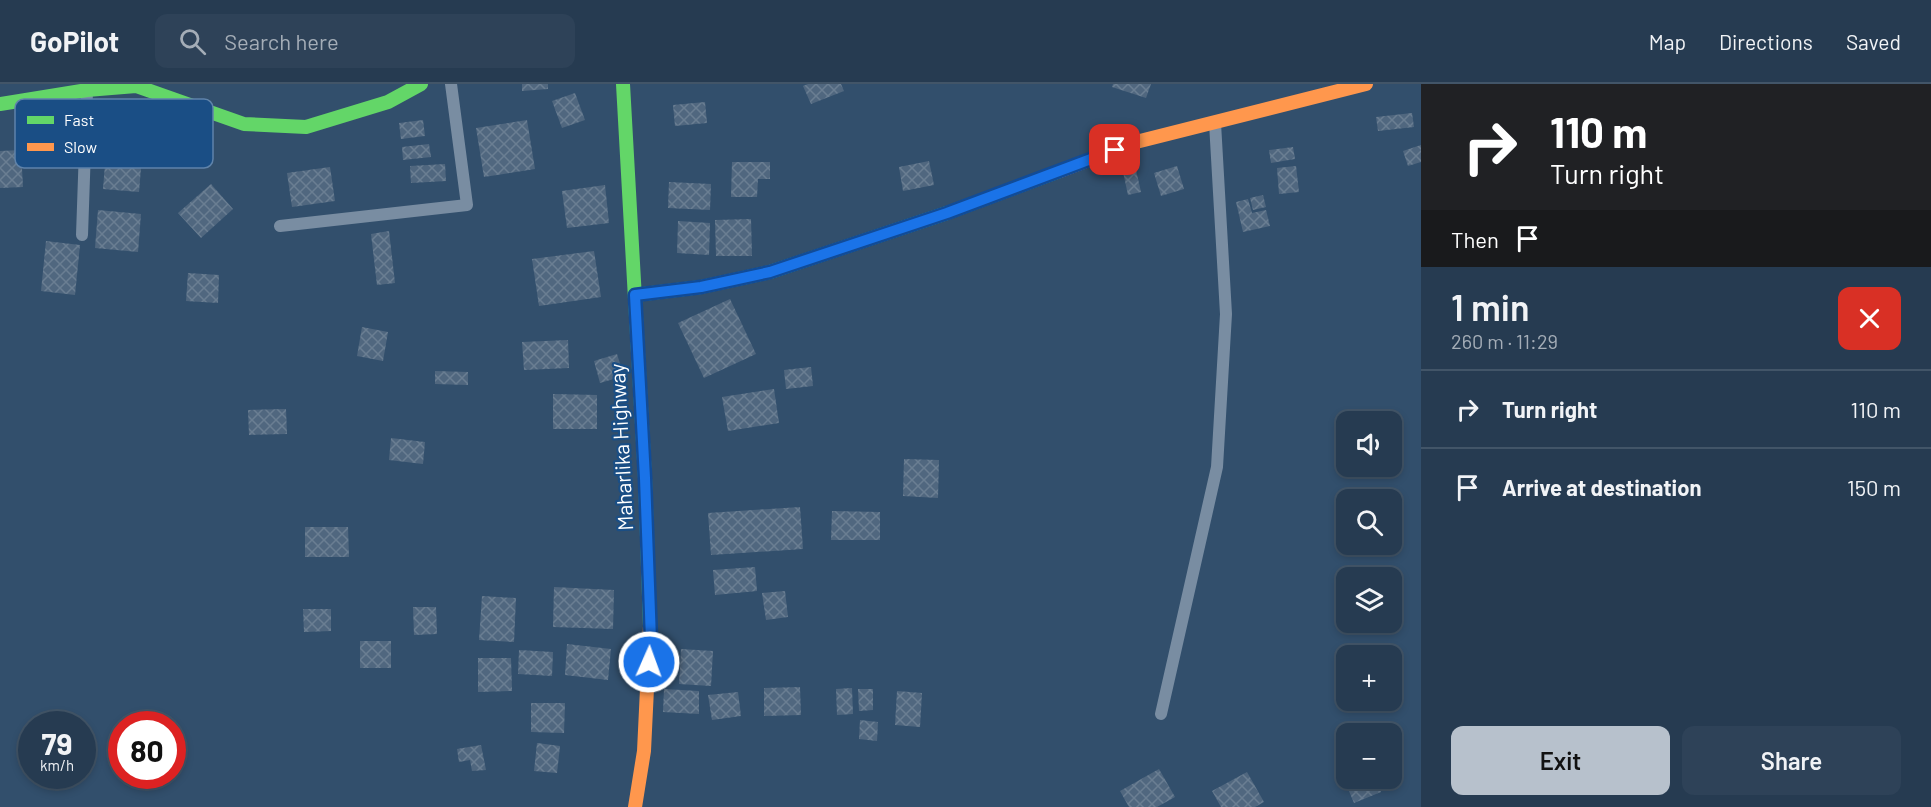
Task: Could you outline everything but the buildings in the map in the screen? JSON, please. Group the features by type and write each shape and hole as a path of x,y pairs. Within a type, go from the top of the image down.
{"main road":[{"path":"213,113 244,124 306,127 388,102 421,84"},
{"name":"Maharlika Highway","path":"623,84 645,478 651,640 644,751 635,807"},
{"path":"635,295 701,287 770,272 947,213 1136,142 1366,84"},
{"path":"31,99 87,90 136,86 173,99"},
{"path":"0,104 15,102"}],"lane":[{"path":"280,226 467,205 452,84"},
{"path":"87,90 87,99"},
{"path":"1161,714 1217,467 1226,314 1215,121"},
{"path":"82,235 84,168"}],"traffic: fast":[{"path":"213,113 244,124 306,127 388,102 421,84"},
{"path":"623,84 645,478 650,626"},
{"path":"31,99 87,90 136,86 173,99"},
{"path":"0,104 15,102"},
{"path":"635,295 701,287 770,272 947,213 1060,171"}],"traffic: slow":[{"path":"1060,171 1136,142 1366,84"},
{"path":"635,807 644,751 650,626"}],"route":[{"path":"649,662 651,640 645,478 635,295 701,287 770,272 947,213 1115,150"}]}
